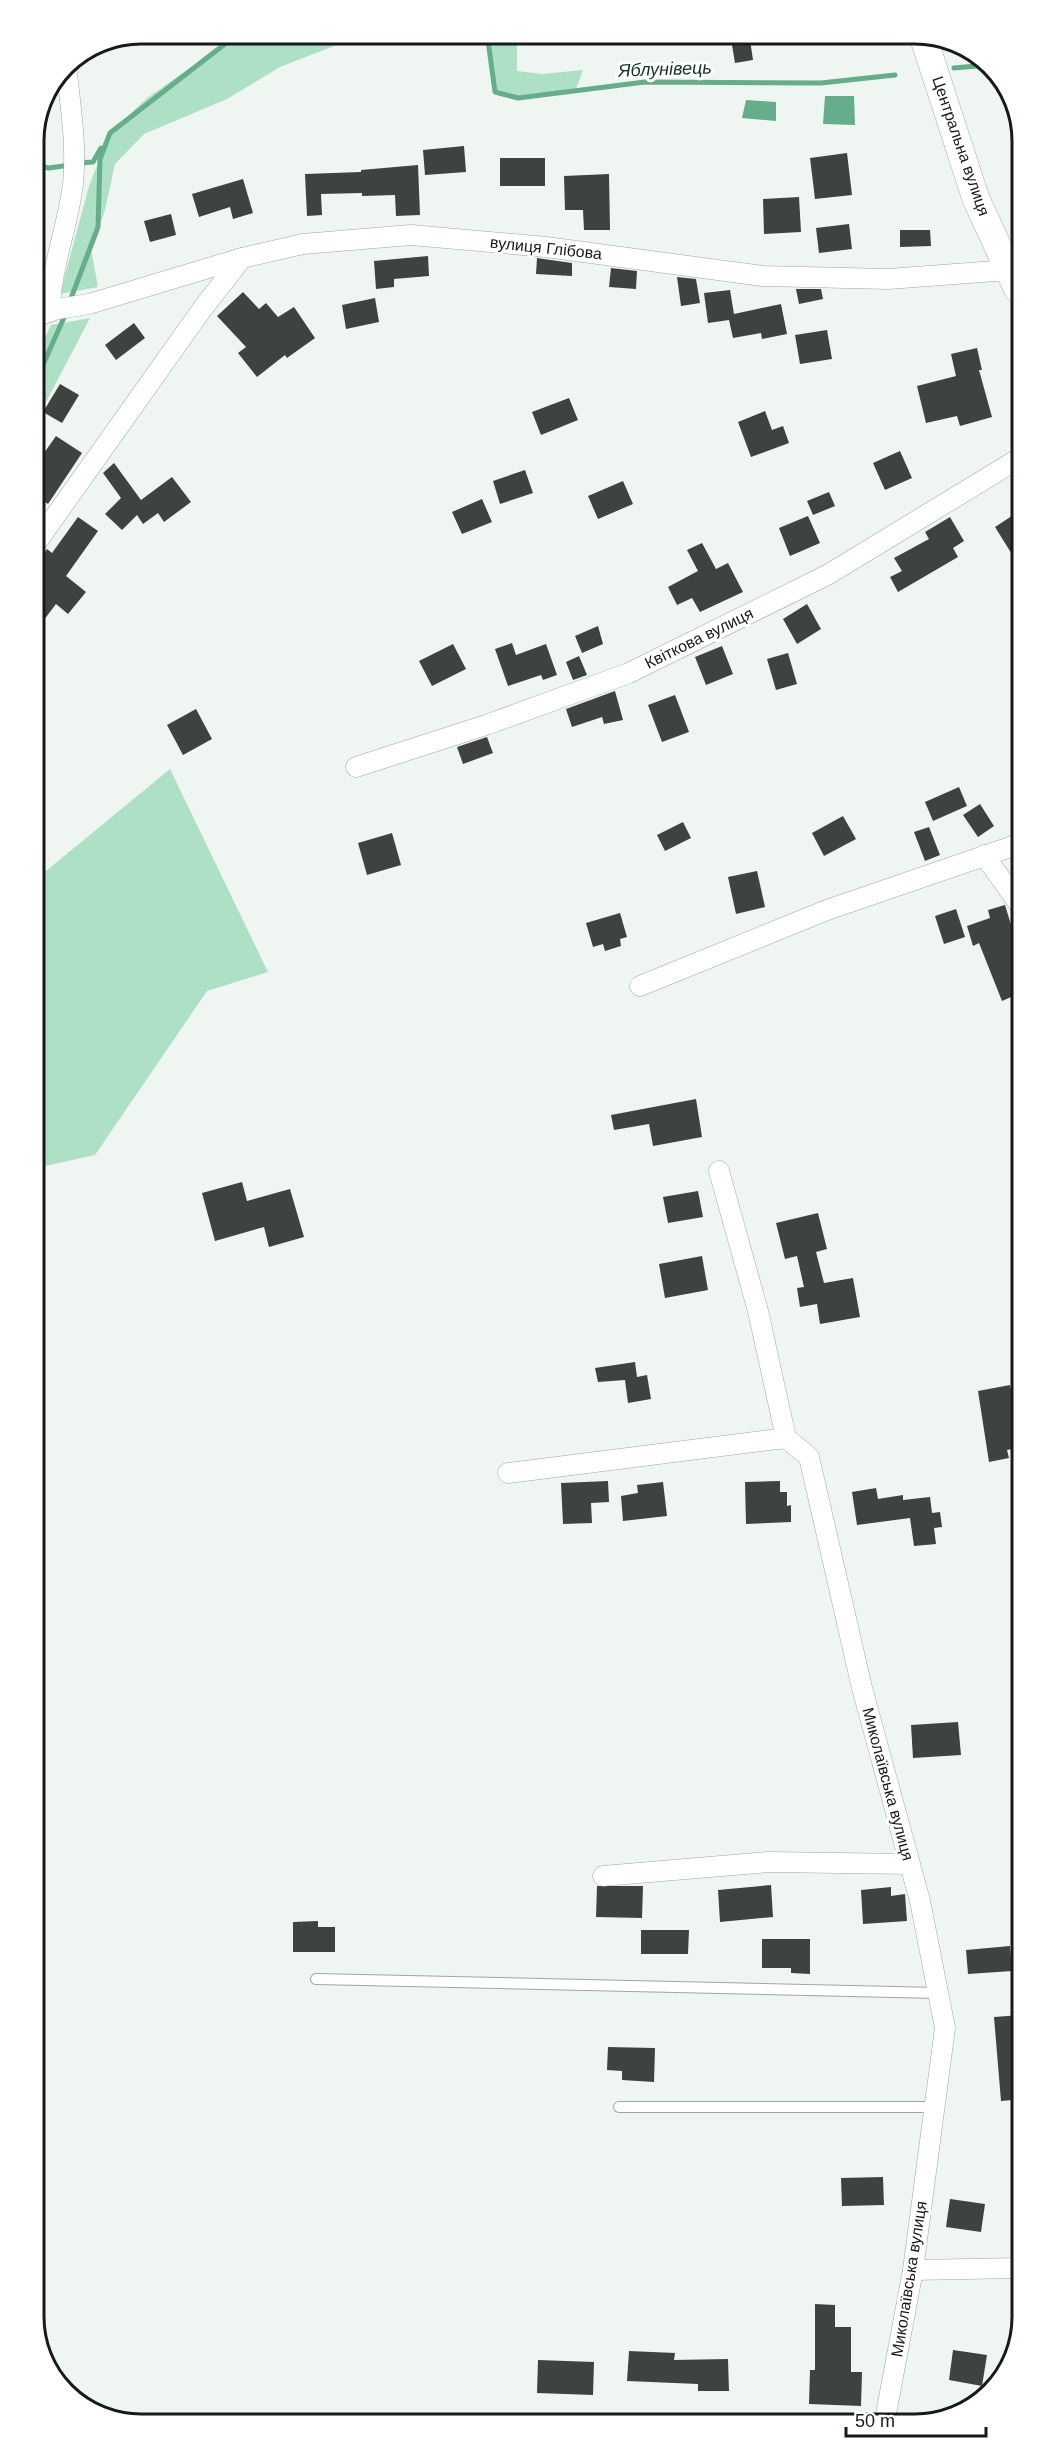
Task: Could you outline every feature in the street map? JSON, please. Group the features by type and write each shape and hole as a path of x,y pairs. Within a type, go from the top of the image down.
{"main road":[{"name":"Центральна вулиця","path":"926,44 976,199 1012,278"}],"street":[{"path":"47,313 50,289 63,239 73,185 75,145 68,78"},
{"name":"вулиця Глібова","path":"47,313 89,304 242,258 303,244 411,235 546,247 763,276 1012,280"},
{"path":"44,532 203,308 242,258"},
{"name":"Квіткова вулиця","path":"356,767 486,725 629,673 829,574 1012,463"},
{"path":"639,986 827,910 1012,846"},
{"path":"984,855 1012,894"},
{"path":"508,1473 786,1438 758,1311 719,1171"},
{"name":"Миколаївська вулиця","path":"786,1438 809,1457 862,1688 910,1864 945,2028 913,2270 886,2414"},
{"path":"603,1876 768,1862 910,1864"},
{"path":"913,2270 1012,2268"}],"lane":[{"path":"316,1979 939,1993"},
{"path":"619,2107 935,2107"}],"shaded area":[{"path":"224,44 339,44 280,67 227,99 144,134 115,164 105,210 91,249 98,287 60,294 89,186 110,133 147,98"},
{"path":"488,44 517,44 517,71 542,74 583,70 576,89 518,98 495,92"},
{"path":"825,96 854,96 855,125 823,124"},
{"path":"746,100 776,102 776,121 742,118"},
{"path":"90,318 44,406 44,340 51,325"},
{"path":"170,769 268,972 207,991 95,1155 44,1166 44,873"}],"building":[{"path":"732,44 751,44 753,60 735,63"},
{"path":"464,146 466,172 425,175 423,150"},
{"path":"847,153 852,195 815,199 810,158"},
{"path":"500,158 545,158 545,186 500,186"},
{"path":"418,165 420,215 396,216 395,195 362,196 362,193 321,194 322,215 307,216 305,174 361,172 361,170"},
{"path":"609,174 610,230 584,230 583,210 565,210 564,176"},
{"path":"243,179 253,213 233,219 230,207 199,217 192,194"},
{"path":"799,197 801,232 764,234 763,199"},
{"path":"171,214 176,235 150,242 144,221"},
{"path":"849,224 852,249 819,253 816,228"},
{"path":"900,230 930,230 931,246 900,247"},
{"path":"428,256 429,276 394,279 394,287 376,289 374,261"},
{"path":"537,258 572,263 572,276 536,274"},
{"path":"611,268 637,271 636,289 609,287"},
{"path":"677,277 696,279 700,303 681,306"},
{"path":"796,289 821,289 823,299 799,304"},
{"path":"730,290 734,314 781,304 787,334 762,339 761,333 733,338 729,320 708,323 704,293"},
{"path":"243,292 259,309 266,303 278,317 294,307 315,338 287,358 285,355 257,377 238,353 246,347 217,316"},
{"path":"375,298 379,322 346,329 342,305"},
{"path":"134,323 145,338 116,360 105,345"},
{"path":"827,330 832,359 800,364 795,335"},
{"path":"977,348 982,370 979,370 992,417 960,426 957,416 926,423 917,386 956,376 951,354"},
{"path":"60,384 79,395 62,423 44,413"},
{"path":"569,398 578,420 541,435 532,412"},
{"path":"765,411 772,430 783,426 789,443 751,457 738,422"},
{"path":"56,436 82,453 48,504 44,501 44,453"},
{"path":"900,451 912,478 885,490 873,463"},
{"path":"114,463 141,500 172,477 191,502 164,522 158,513 143,524 137,515 122,530 105,514 121,498 103,473"},
{"path":"525,470 533,493 500,504 493,481"},
{"path":"623,481 633,504 598,519 588,496"},
{"path":"829,492 835,506 813,515 807,501"},
{"path":"482,499 492,522 462,534 452,512"},
{"path":"808,516 820,543 790,556 779,528"},
{"path":"1012,516 1012,554 995,527"},
{"path":"78,517 98,531 66,576 86,592 68,614 56,604 44,620 44,553 47,549 52,553"},
{"path":"950,517 964,541 953,548 958,557 898,592 890,577 902,571 894,558 929,539 925,532"},
{"path":"702,543 716,569 728,563 743,592 700,612 692,598 677,605 668,587 698,571 687,550"},
{"path":"807,604 821,629 797,644 783,619"},
{"path":"598,626 603,644 582,653 575,636"},
{"path":"512,643 516,655 546,644 557,675 543,680 541,675 508,686 495,649"},
{"path":"453,644 466,669 432,686 419,661"},
{"path":"722,646 733,674 706,685 695,657"},
{"path":"788,653 797,684 776,690 767,659"},
{"path":"579,656 587,675 573,680 566,662"},
{"path":"615,691 623,720 604,724 602,717 572,727 566,709"},
{"path":"675,695 689,732 662,742 648,705"},
{"path":"196,709 212,739 183,755 167,725"},
{"path":"487,737 493,753 463,764 457,747"},
{"path":"959,787 967,806 933,821 925,802"},
{"path":"980,804 994,826 978,837 963,815"},
{"path":"843,816 856,839 824,856 812,833"},
{"path":"683,822 691,838 665,851 657,835"},
{"path":"929,827 940,855 925,861 914,832"},
{"path":"392,833 401,865 367,875 358,843"},
{"path":"757,871 765,907 736,914 728,877"},
{"path":"1005,905 1012,928 1012,997 1002,1001 979,943 973,946 967,926 990,918 988,910"},
{"path":"956,909 965,937 944,944 935,916"},
{"path":"620,913 627,937 620,939 621,946 605,951 603,944 593,947 586,923"},
{"path":"696,1099 702,1137 653,1146 649,1124 614,1130 611,1115"},
{"path":"242,1182 247,1201 290,1189 304,1237 269,1247 264,1227 215,1241 202,1193"},
{"path":"698,1191 703,1217 668,1223 663,1197"},
{"path":"818,1213 827,1249 816,1252 824,1283 853,1278 860,1317 820,1324 817,1304 800,1307 797,1288 804,1287 797,1256 785,1259 776,1223"},
{"path":"702,1256 708,1290 665,1298 659,1264"},
{"path":"635,1362 637,1377 647,1375 651,1399 628,1403 625,1380 598,1382 595,1368"},
{"path":"1010,1385 1012,1449 1007,1450 1009,1458 989,1462 978,1391"},
{"path":"608,1481 609,1502 591,1503 592,1523 563,1524 561,1483"},
{"path":"780,1481 780,1492 787,1492 787,1506 791,1505 791,1522 746,1524 745,1482"},
{"path":"663,1482 667,1516 623,1521 621,1496 638,1493 637,1485"},
{"path":"876,1488 878,1499 903,1495 903,1500 930,1497 932,1513 940,1512 942,1527 934,1528 936,1544 914,1546 910,1518 857,1525 852,1492"},
{"path":"958,1722 961,1755 913,1758 911,1725"},
{"path":"771,1885 773,1917 720,1922 718,1890"},
{"path":"597,1886 643,1886 642,1918 596,1917"},
{"path":"891,1887 891,1896 905,1894 907,1921 863,1924 861,1890"},
{"path":"318,1921 318,1927 335,1927 335,1952 293,1952 293,1922"},
{"path":"641,1930 689,1930 688,1954 641,1954"},
{"path":"762,1939 810,1939 810,1974 791,1973 791,1968 762,1968"},
{"path":"1010,1946 1012,1971 968,1974 966,1950"},
{"path":"1012,2016 1012,2100 1001,2101 994,2017"},
{"path":"608,2047 655,2048 654,2082 622,2080 622,2071 607,2070"},
{"path":"883,2177 884,2205 842,2206 841,2178"},
{"path":"950,2199 985,2204 981,2232 946,2227"},
{"path":"815,2304 835,2305 835,2327 851,2327 851,2372 862,2372 861,2406 809,2404 810,2370 815,2370"},
{"path":"953,2350 987,2355 982,2386 949,2380"},
{"path":"629,2351 675,2353 674,2360 728,2359 729,2391 698,2391 698,2384 627,2381"},
{"path":"538,2360 594,2362 593,2395 537,2393"}],"waterway":[{"name":"Яблунівець","path":"70,301 98,227 100,159 110,133 225,44"},
{"name":"Яблунівець","path":"488,44 495,92 518,98 645,82 821,83 895,75"},
{"name":"Яблунівець","path":"954,68 977,66"},
{"path":"79,163 93,162 101,148"},
{"path":"44,167 70,165"},
{"name":"Яблунівець","path":"44,362 66,313"}]}
